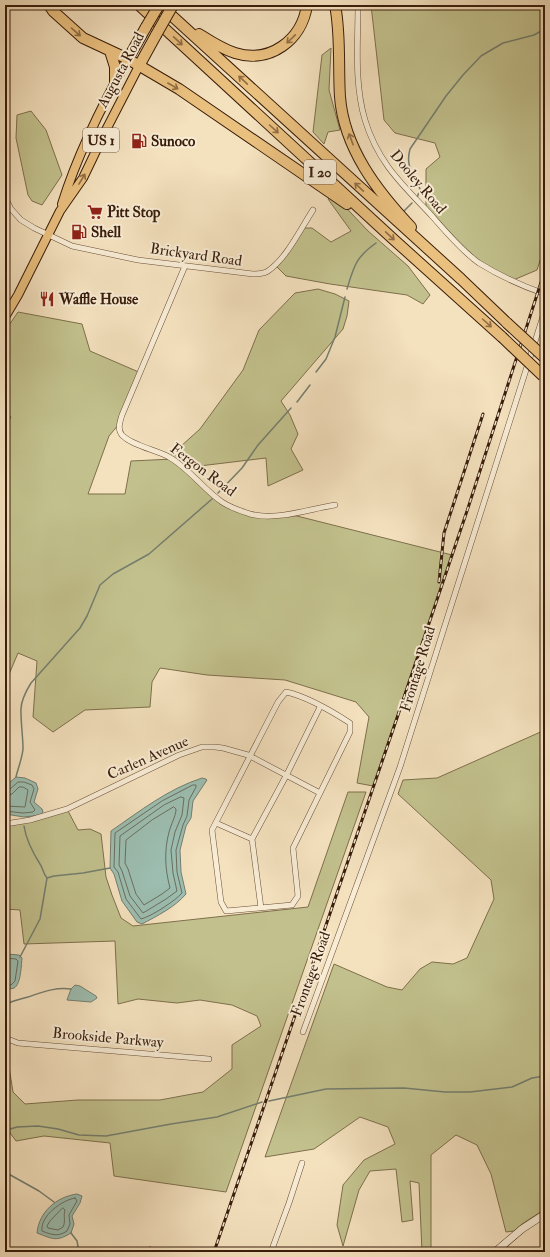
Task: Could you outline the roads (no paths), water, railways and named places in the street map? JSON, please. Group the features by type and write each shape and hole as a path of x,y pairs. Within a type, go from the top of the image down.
{"highway":[{"path":"49,5 53,11 83,38 128,59 185,94 377,224"},
{"name":"I 20","path":"139,5 544,377"},
{"name":"I 20","path":"159,5 545,358"},
{"name":"Augusta Road","path":"128,59 159,5"},
{"name":"Augusta Road","path":"139,66 173,5"},
{"path":"180,23 227,50 254,56 279,49 288,42 298,32 303,22 307,5"},
{"path":"335,5 339,41 341,102 352,144 363,166 380,191 460,279"},
{"path":"110,51 115,67 115,82"}],"main road":[{"name":"Augusta Road","path":"60,211 70,178 95,121 128,59"},
{"name":"Augusta Road","path":"5,317 18,295 60,211 83,178 139,66"}],"street":[{"name":"Dooley Road","path":"358,5 360,95 365,119 371,137 382,159 405,188 474,258 511,281 545,294"},
{"name":"Brickyard Road","path":"5,197 11,209 20,220 72,246 138,260 253,274 264,273 275,265 285,254 313,210"},
{"name":"Fergon Road","path":"185,266 122,415 119,424 121,433 133,443 156,451 173,460 188,471 224,503 250,514 289,514 335,505"},
{"name":"Frontage Road","path":"302,1032 400,767 545,310"},
{"path":"286,692 294,694 320,707 350,723 350,732 293,848 298,896 292,905 226,911 221,902 212,830 278,702 286,692"},
{"path":"261,908 252,839 320,707"},
{"name":"Carlen Avenue","path":"5,824 30,820 67,809 164,763 179,754 202,747 224,748 250,757 320,792"},
{"path":"216,823 252,839"},
{"name":"Brookside Parkway","path":"5,1038 18,1043 209,1059"},
{"path":"271,1252 302,1163"},
{"path":"495,1252 522,1229 545,1214"}],"water":[{"path":"16,777 25,778 36,783 38,789 34,802 42,809 43,812 41,815 24,817 5,814 5,789"},
{"path":"202,778 207,780 193,801 191,818 186,826 180,850 181,872 186,894 177,903 160,914 142,924 137,922 122,901 114,874 110,868 111,831 166,794"},
{"path":"6,954 19,955 22,958 19,980 14,988 10,989 5,986"},
{"path":"75,985 80,986 97,998 91,1002 67,1000 71,989"},
{"path":"77,1194 82,1196 80,1203 72,1216 74,1224 71,1233 62,1238 54,1239 37,1233 41,1218 50,1207 62,1198"}],"waterway":[{"path":"417,198 420,189 409,166 410,149 446,96 481,56 503,43 534,35 545,29"},
{"path":"403,212 412,203"},
{"path":"347,289 360,258 376,243"},
{"path":"316,372 326,359 335,337 345,297"},
{"path":"297,402 310,385"},
{"path":"218,493 242,468 258,445 291,408"},
{"path":"16,777 23,749 21,704 27,690 31,683 80,628 87,616 100,585 113,574 149,554 212,499"},
{"path":"20,957 40,919 47,878 30,846 24,826"},
{"path":"47,878 110,868"},
{"path":"5,937 7,944 5,945"},
{"path":"7,1003 8,989"},
{"path":"5,1005 10,1002 49,990 71,989"},
{"path":"269,1101 326,1089 404,1088 445,1092 470,1092 512,1087 532,1078 545,1076"},
{"path":"7,1130 17,1127 38,1126 58,1129 79,1135 106,1136 217,1117 262,1102"},
{"path":"5,1172 39,1191 54,1202"},
{"path":"71,1233 77,1241 79,1252"},
{"path":"150,1247 158,1252"}],"railway":[{"path":"214,1252 468,508 545,270"},
{"path":"439,582 444,533 483,414"}],"place":[{"name":"Sunoco","path":"139,141"},
{"name":"Pitt Stop","path":"95,212"},
{"name":"Shell","path":"79,232"},
{"name":"Waffle House","path":"47,299"}]}
